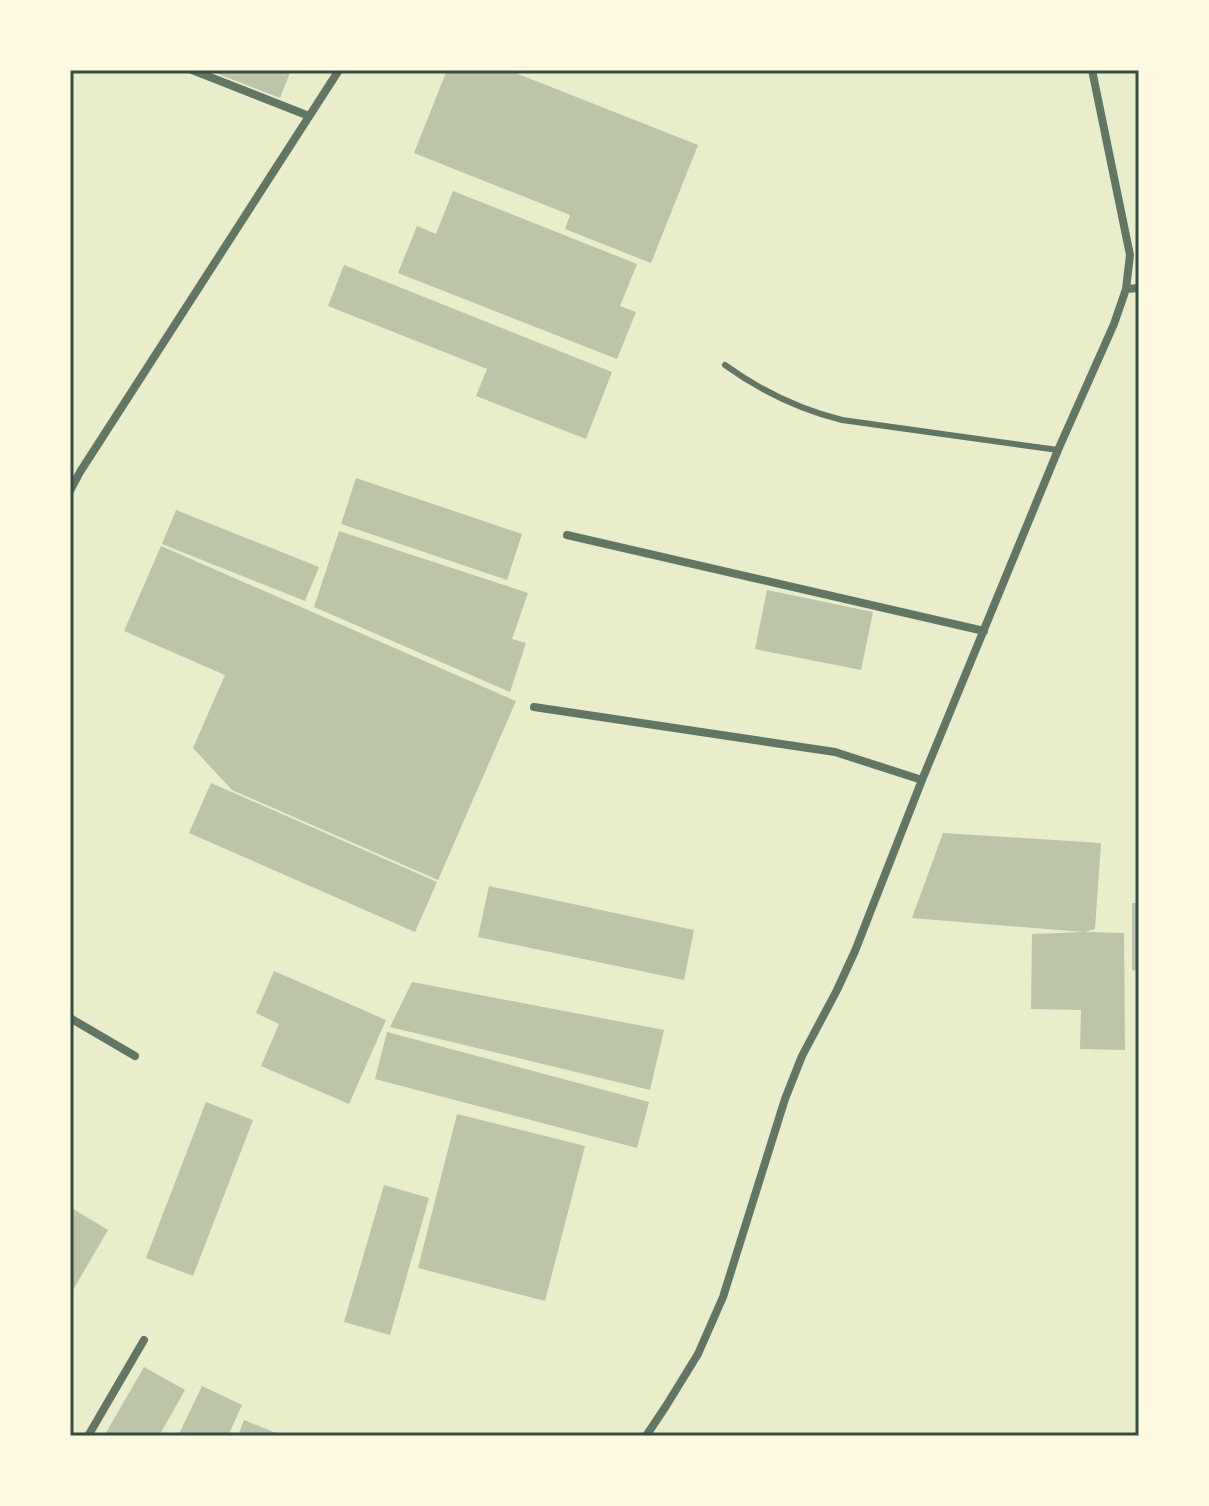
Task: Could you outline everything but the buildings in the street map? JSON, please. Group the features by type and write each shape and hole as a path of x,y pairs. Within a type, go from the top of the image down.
{"street":[{"path":"192,70 309,116"},
{"path":"70,491 88,458 339,70"},
{"path":"646,1436 698,1354 723,1297 802,1056 855,951 922,780 1126,289 1130,255 1092,70"},
{"path":"1126,289 1139,288"},
{"path":"567,535 984,631"},
{"path":"534,707 835,752 922,780"},
{"path":"70,1018 135,1056"},
{"path":"88,1436 144,1340"}],"lane":[{"path":"725,365 771,395 830,417 1058,450"}]}
